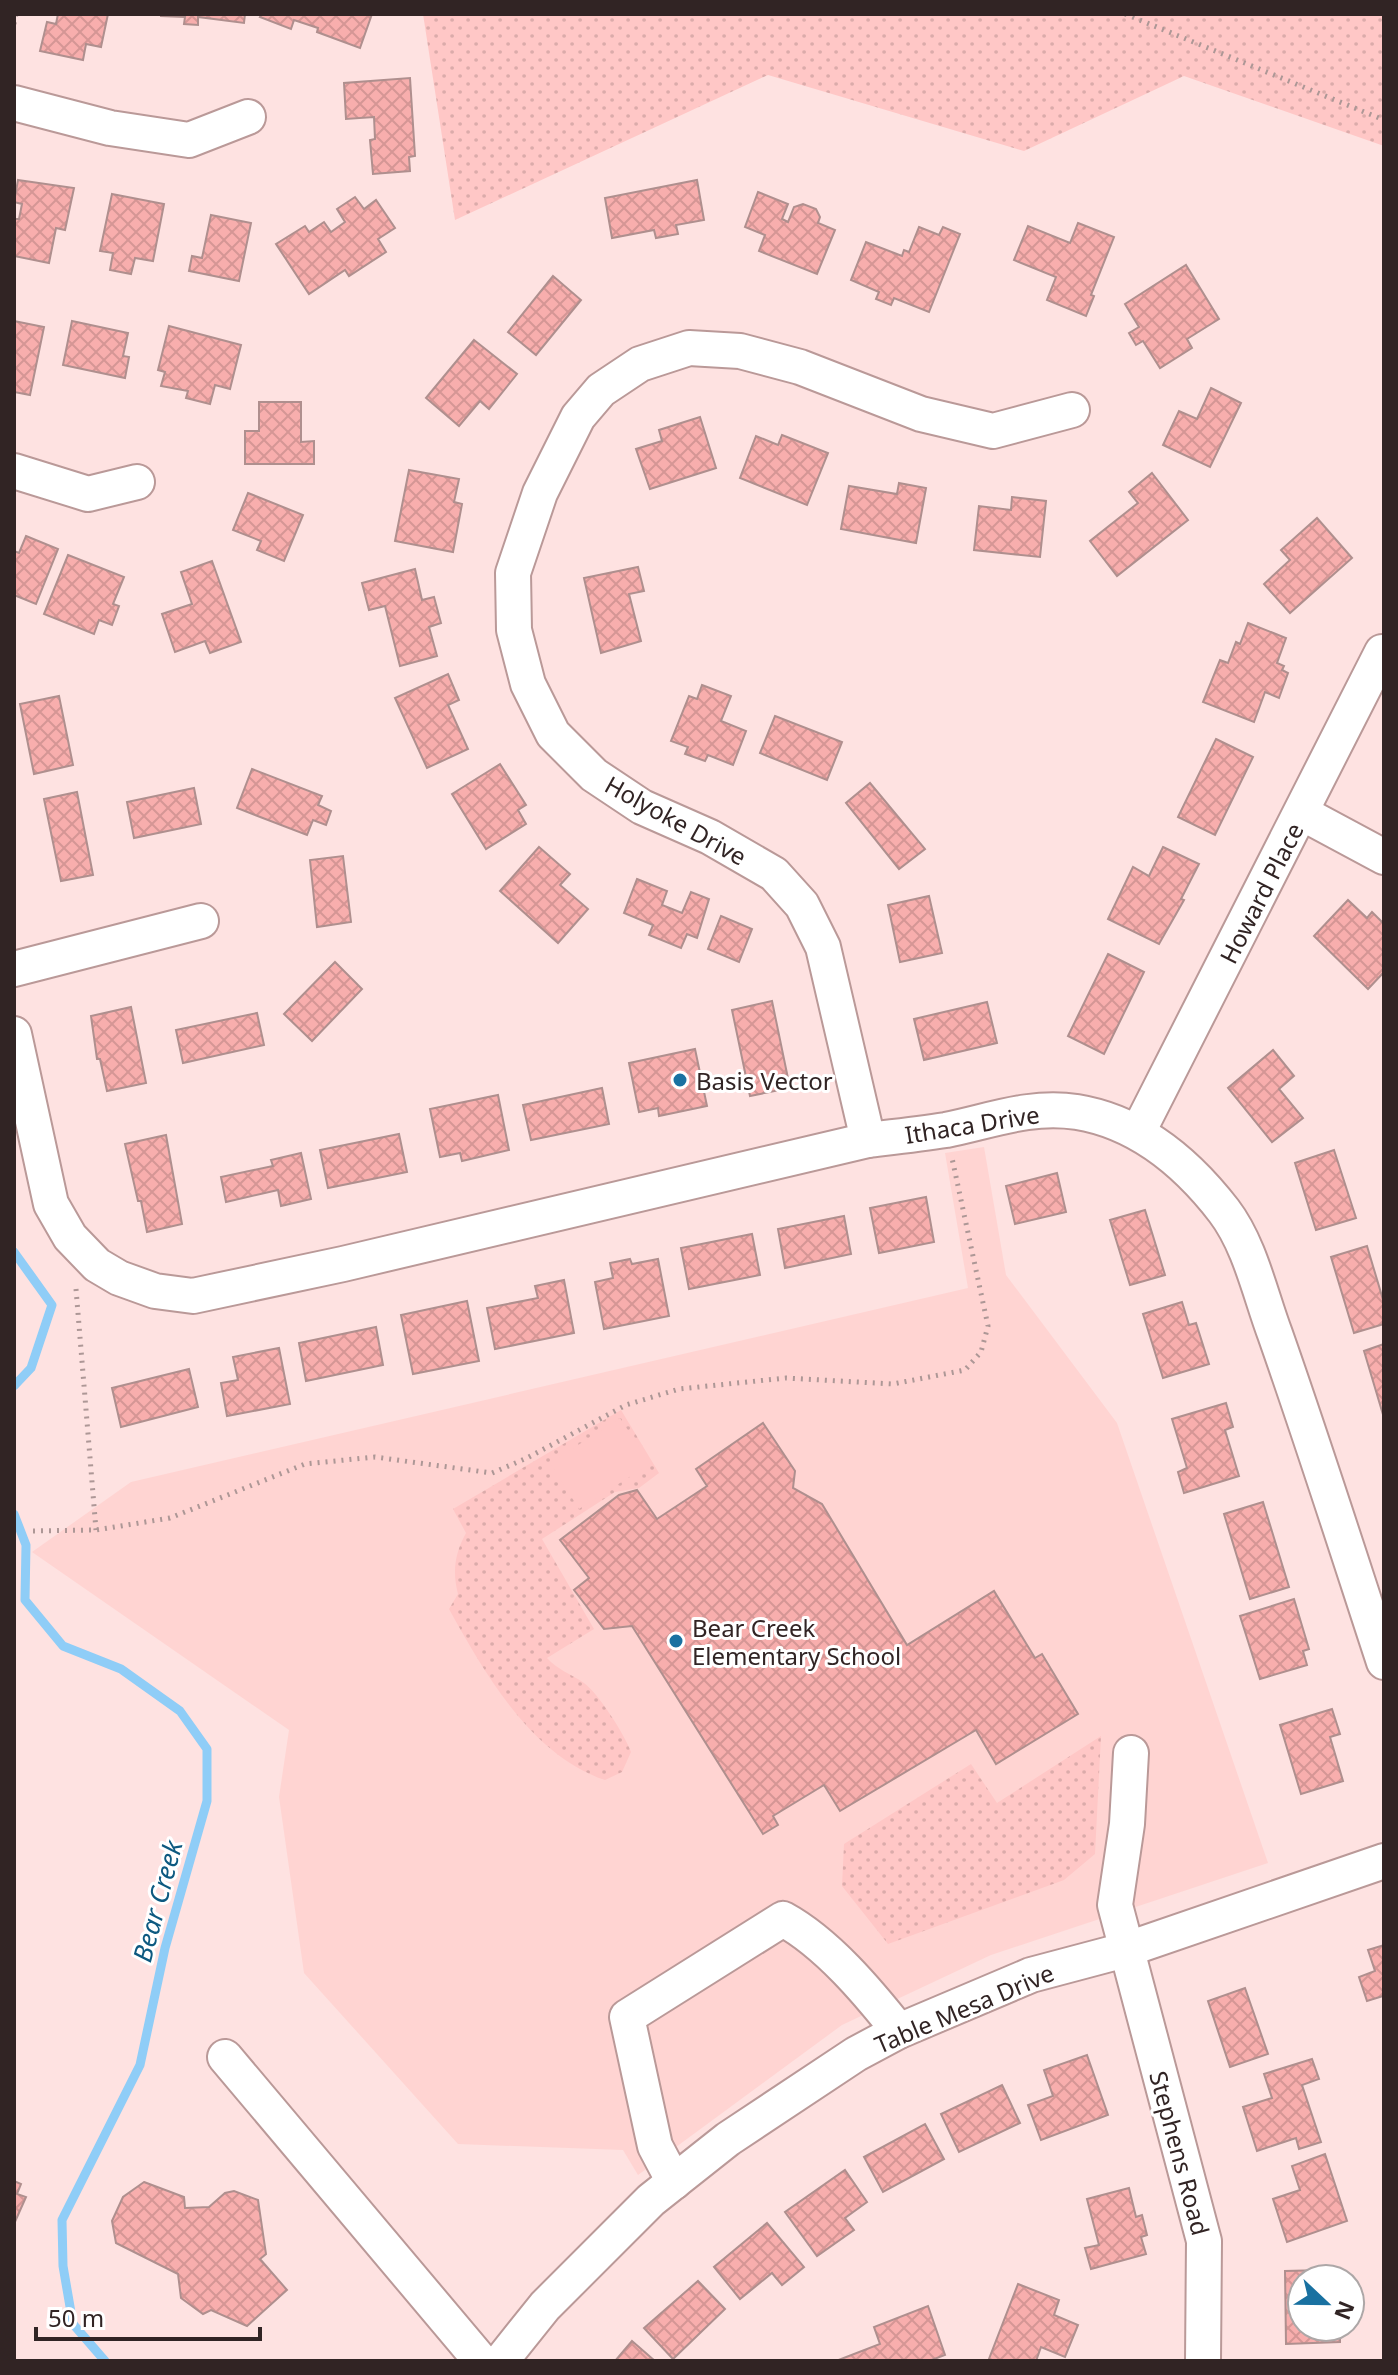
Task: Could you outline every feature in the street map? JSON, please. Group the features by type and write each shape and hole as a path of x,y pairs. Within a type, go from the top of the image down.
{"street":[{"path":"14,103 110,128 189,140 248,117"},
{"name":"Holyoke Drive","path":"868,1140 823,947 802,905 774,874 710,837 642,807 594,775 553,734 528,684 514,630 513,573 540,493 578,417 601,390 640,364 689,348 740,351 800,367 921,414 993,431 1072,410"},
{"path":"14,471 88,494 137,482"},
{"name":"Howard Place","path":"1138,1132 1382,652"},
{"path":"1302,813 1384,857"},
{"path":"14,969 201,921"},
{"name":"Ithaca Drive","path":"14,1034 51,1204 70,1237 97,1265 119,1278 155,1291 193,1296 868,1140 946,1130 1024,1110 1076,1112 1138,1132 1186,1167 1225,1213 1240,1238 1291,1379 1384,1662"},
{"name":"Stephens Road","path":"1131,1753 1127,1824 1115,1905 1204,2241 1203,2361"},
{"name":"Table Mesa Drive","path":"501,2361 545,2306 651,2200 728,2139 856,2054 899,2031 1031,1975 1125,1950 1384,1861"},
{"path":"674,2182 655,2146 627,2017 783,1919 800,1928 871,1996 899,2031"},
{"path":"225,2057 481,2361"}],"path":[{"path":"14,24 16,14"},
{"path":"1125,14 1384,120"},
{"path":"33,1531 96,1530 170,1518 305,1464 375,1457 492,1473 527,1458 626,1405 679,1389 786,1378 893,1384 965,1370 981,1352 988,1326 946,1130"},
{"path":"96,1530 76,1287 97,1265"}],"shaded area":[{"path":"423,14 1384,14 1384,146 1184,76 1024,151 768,75 455,220"},
{"name":"Bear Creek Elementary School","path":"984,1147 1006,1275 1117,1423 1268,1863 991,1955 842,2025 638,2175 623,2150 458,2144 304,1973 279,1797 289,1730 32,1552 131,1482 968,1288 945,1153"},
{"path":"621,1410 659,1473 639,1488 615,1492 542,1539 594,1629 547,1658 590,1688 623,1735 631,1752 622,1772 605,1780 554,1752 533,1732 495,1685 463,1634 449,1609 458,1594 456,1562 466,1533 453,1509"},
{"path":"620,1418 650,1464 579,1509 550,1463"},
{"path":"1101,1736 1095,1854 1064,1880 888,1944 842,1886 844,1844 971,1764 997,1803"}],"building":[{"path":"58,14 108,14 101,47 86,44 83,60 40,51 47,22 56,24"},
{"path":"161,14 245,14 244,23 198,17 198,25 184,24 185,17"},
{"path":"262,14 372,14 360,48 317,32 318,28 294,20 291,29 260,17"},
{"path":"410,78 415,156 409,157 410,171 373,174 370,140 375,139 374,117 346,119 344,83"},
{"path":"18,180 74,188 65,230 56,228 49,263 14,256 14,219 19,219 22,204 14,202"},
{"path":"697,180 704,220 676,225 678,234 656,238 654,230 612,238 605,198"},
{"path":"758,192 788,204 782,219 788,222 794,207 803,204 816,209 820,217 818,223 835,230 817,274 759,251 765,235 745,227"},
{"path":"112,194 164,204 153,261 135,258 131,274 110,270 113,253 100,251"},
{"path":"355,197 364,209 376,200 395,228 378,239 386,252 349,276 345,270 309,294 276,244 305,226 309,232 324,222 331,232 345,222 337,209"},
{"path":"211,215 251,223 239,281 189,271 192,256 202,258"},
{"path":"1078,223 1114,237 1086,316 1047,300 1056,277 1014,260 1028,226 1070,243"},
{"path":"919,227 939,235 943,227 960,234 929,312 894,298 891,305 876,299 879,292 851,280 866,242 902,256 904,250 909,252"},
{"path":"1186,265 1219,319 1187,339 1192,348 1160,368 1143,341 1136,345 1129,333 1139,327 1125,304"},
{"path":"553,276 581,300 536,355 508,332"},
{"path":"14,321 44,327 30,395 14,392"},
{"path":"72,321 128,333 123,356 129,357 125,378 63,365"},
{"path":"169,326 241,345 230,389 215,385 210,404 186,398 188,391 161,386 165,372 158,370"},
{"path":"474,340 517,374 489,409 480,401 459,426 426,398"},
{"path":"1211,388 1241,403 1210,467 1163,445 1179,411 1197,419"},
{"path":"259,402 301,402 301,442 314,441 314,464 245,464 245,431 259,431"},
{"path":"700,417 716,468 650,489 636,449 662,441 659,430"},
{"path":"782,435 828,453 807,505 740,478 756,436 778,445"},
{"path":"409,470 459,479 454,502 462,504 453,552 395,541"},
{"path":"1152,473 1188,520 1117,576 1090,541 1138,503 1129,492"},
{"path":"899,483 926,488 916,543 841,529 849,486 897,494"},
{"path":"248,493 303,515 284,561 257,550 261,541 233,530"},
{"path":"1012,497 1046,501 1040,557 974,550 979,506 1011,510"},
{"path":"1317,518 1352,558 1290,613 1264,584 1290,560 1281,550"},
{"path":"26,536 58,549 36,604 14,595 14,551 19,553"},
{"path":"68,555 124,577 113,604 119,606 112,625 99,620 94,634 44,614"},
{"path":"212,561 241,642 210,653 205,641 175,652 162,614 192,604 181,572"},
{"path":"638,567 644,591 629,594 641,641 601,653 584,578"},
{"path":"415,569 422,600 434,597 441,623 429,627 437,656 400,666 385,606 369,610 362,583"},
{"path":"1248,623 1286,638 1277,663 1284,666 1282,670 1288,673 1279,698 1265,692 1254,722 1203,702 1220,660 1228,663"},
{"path":"448,674 459,700 448,705 468,749 427,768 395,698"},
{"path":"702,685 731,696 721,721 746,731 733,765 708,755 705,761 685,754 688,747 671,741 689,696 697,699"},
{"path":"59,696 73,765 34,774 20,704"},
{"path":"775,716 842,742 827,780 760,753"},
{"path":"1216,739 1253,757 1215,835 1178,817"},
{"path":"500,764 526,805 518,810 526,824 486,849 452,794"},
{"path":"252,769 322,796 318,805 331,811 326,825 313,820 307,835 237,808"},
{"path":"870,783 925,849 899,869 846,803"},
{"path":"194,788 201,824 134,838 127,802"},
{"path":"77,792 93,875 61,881 44,799"},
{"path":"539,847 570,874 560,885 588,909 558,943 500,891"},
{"path":"1163,847 1199,864 1181,899 1184,900 1159,944 1108,919 1133,867 1149,876"},
{"path":"343,856 351,922 317,927 310,860"},
{"path":"637,879 667,891 662,905 682,913 691,892 709,899 697,938 687,934 681,948 649,935 653,925 624,913"},
{"path":"929,896 942,953 900,962 888,905"},
{"path":"1348,900 1367,918 1372,912 1384,924 1384,972 1368,989 1314,936"},
{"path":"721,916 752,929 739,962 708,949"},
{"path":"1108,954 1144,972 1104,1054 1068,1036"},
{"path":"335,962 362,989 312,1041 284,1014"},
{"path":"772,1001 790,1088 750,1096 732,1010"},
{"path":"987,1002 997,1043 924,1060 914,1019"},
{"path":"131,1007 146,1083 107,1091 100,1059 97,1059 91,1016"},
{"path":"257,1013 264,1045 183,1063 176,1030"},
{"path":"695,1049 707,1106 659,1116 658,1108 639,1112 629,1063"},
{"path":"1273,1050 1294,1076 1279,1089 1303,1118 1272,1142 1228,1088"},
{"path":"602,1088 609,1124 531,1140 523,1105"},
{"path":"498,1095 509,1150 462,1161 460,1153 440,1157 430,1109"},
{"path":"399,1134 407,1172 328,1188 320,1150"},
{"path":"166,1135 182,1224 147,1232 125,1144"},
{"path":"1334,1150 1356,1218 1316,1230 1295,1163"},
{"path":"301,1153 311,1199 281,1206 278,1190 226,1202 221,1177 273,1166 271,1160"},
{"path":"1057,1173 1066,1212 1015,1224 1006,1186"},
{"path":"926,1197 934,1242 879,1253 870,1208"},
{"path":"1145,1210 1165,1275 1130,1285 1110,1220"},
{"path":"844,1216 851,1254 785,1268 778,1229"},
{"path":"752,1234 760,1275 689,1289 681,1248"},
{"path":"1367,1246 1384,1303 1384,1324 1354,1333 1331,1257"},
{"path":"630,1259 632,1264 658,1259 669,1316 604,1329 595,1282 613,1278 610,1263"},
{"path":"564,1280 574,1333 495,1349 487,1308 538,1298 535,1286"},
{"path":"467,1301 479,1361 413,1374 401,1315"},
{"path":"1182,1302 1189,1325 1196,1323 1209,1364 1163,1378 1143,1314"},
{"path":"376,1327 383,1365 306,1381 299,1343"},
{"path":"1384,1344 1384,1418 1364,1351"},
{"path":"279,1348 290,1404 227,1416 221,1383 238,1380 233,1357"},
{"path":"189,1369 198,1407 121,1427 112,1388"},
{"path":"1226,1403 1233,1427 1225,1430 1239,1476 1184,1493 1178,1472 1187,1468 1172,1419"},
{"name":"Bear Creek Elementary School","path":"763,1423 795,1471 793,1488 822,1504 907,1645 994,1591 1035,1658 1042,1654 1078,1714 996,1764 976,1730 840,1811 824,1785 773,1816 778,1825 763,1834 632,1626 604,1629 574,1590 589,1578 560,1540 619,1495 637,1490 657,1519 707,1486 696,1469"},
{"path":"1263,1502 1289,1587 1250,1599 1224,1514"},
{"path":"1294,1599 1309,1649 1303,1651 1307,1665 1260,1679 1240,1616"},
{"path":"1332,1709 1340,1734 1330,1737 1343,1781 1301,1794 1280,1725"},
{"path":"1384,1945 1384,2000 1383,1996 1367,2001 1359,1977 1375,1971 1368,1950"},
{"path":"1245,1988 1268,2054 1230,2067 1208,2001"},
{"path":"1087,2055 1108,2115 1041,2140 1028,2105 1053,2096 1044,2070"},
{"path":"1312,2059 1319,2079 1302,2085 1321,2142 1299,2149 1296,2138 1257,2151 1243,2107 1272,2098 1264,2074"},
{"path":"1002,2085 1020,2123 959,2152 941,2114"},
{"path":"925,2124 944,2159 883,2192 864,2157"},
{"path":"1325,2154 1347,2221 1287,2242 1273,2199 1300,2190 1292,2166"},
{"path":"845,2170 867,2202 845,2218 854,2230 817,2256 785,2212"},
{"path":"14,2181 21,2184 17,2194 26,2197 14,2224"},
{"path":"144,2182 184,2197 185,2208 209,2207 225,2193 234,2191 258,2200 266,2254 260,2259 287,2290 247,2326 211,2310 203,2314 181,2298 178,2274 116,2243 112,2221 123,2197"},
{"path":"1129,2188 1136,2217 1142,2215 1147,2235 1141,2237 1146,2254 1091,2269 1085,2248 1099,2245 1087,2199"},
{"path":"767,2223 804,2267 782,2285 772,2273 740,2299 714,2267"},
{"path":"1285,2271 1286,2343 1313,2343 1286,2344"},
{"path":"698,2281 725,2309 673,2359 644,2328"},
{"path":"1018,2284 1059,2300 1054,2315 1078,2325 1065,2357 1041,2347 1036,2361 989,2359"},
{"path":"928,2306 945,2355 929,2361 836,2361 880,2344 874,2327"},
{"path":"632,2341 655,2361 615,2361"}],"waterway":[{"name":"Bear Creek","path":"14,1252 52,1305 31,1368 14,1386"},
{"name":"Bear Creek","path":"14,1514 26,1545 25,1600 63,1646 121,1669 180,1711 207,1749 207,1801 165,1948 140,2065 62,2220 63,2266 73,2324 105,2361"}],"place":[{"name":"Basis Vector","path":"680,1080"},
{"name":"Bear Creek Elementary School","path":"676,1641"}]}
